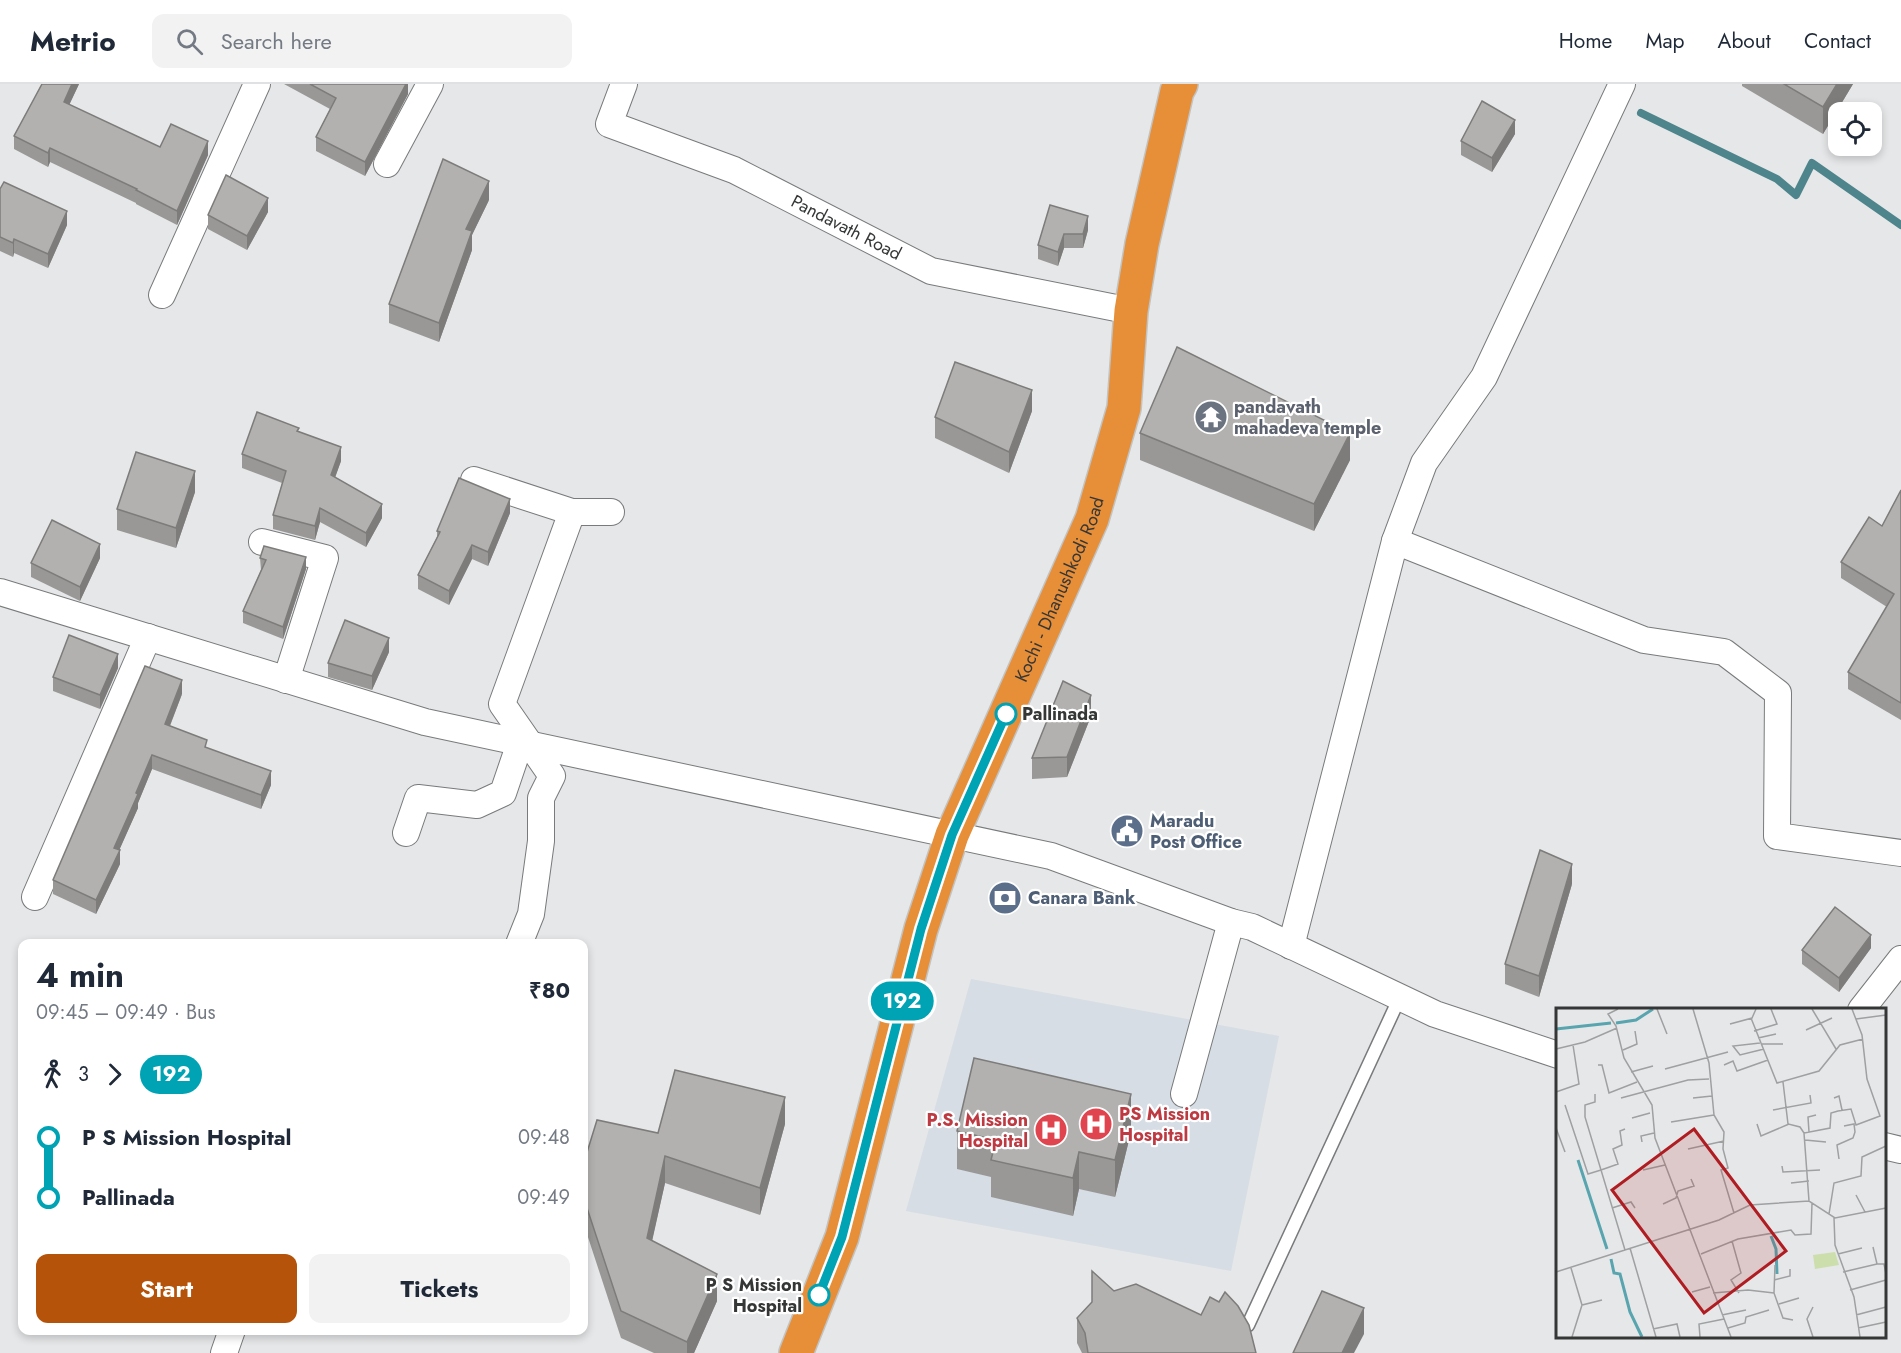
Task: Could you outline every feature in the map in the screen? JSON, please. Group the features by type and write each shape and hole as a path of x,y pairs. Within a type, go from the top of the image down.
{"highway":[{"name":"Kochi - Dhanushkodi Road","path":"796,1353 842,1237 921,929 952,835 1092,519 1124,408 1131,311 1142,244 1177,91 1181,84"}],"street":[{"path":"162,295 257,84"},
{"path":"387,164 430,84"},
{"name":"Pandavath Road","path":"624,84 609,124 734,170 931,272 1131,311"},
{"path":"1291,946 1395,541 1424,463 1484,377 1622,84"},
{"path":"474,480 572,512 611,512"},
{"path":"521,939 531,914 541,841 541,798 552,776 526,745 502,704 572,512"},
{"path":"1395,541 1644,640 1724,652 1778,693 1777,836 1901,853"},
{"path":"262,542 325,558 286,680"},
{"path":"0,592 425,722 1051,856 1231,922 1252,927 1436,1014 1556,1055"},
{"path":"35,897 148,637"},
{"path":"406,833 418,798 477,805 503,793 526,745"},
{"path":"1184,1094 1231,922"},
{"path":"1863,1008 1901,959"},
{"path":"1886,1146 1901,1150"},
{"path":"224,1353 230,1335"}],"lane":[{"path":"1248,1325 1400,997"}],"shaded area":[{"name":"PS Mission Hospital","path":"971,979 1279,1036 1231,1271 906,1211"}],"building":[{"path":"42,84 72,84 64,102 160,147 171,124 208,141 177,211 137,189 50,148 48,153 14,136"},
{"path":"310,84 406,84 365,162 316,137 336,98"},
{"path":"1784,84 1837,84 1823,107"},
{"path":"1482,101 1515,120 1492,158 1461,141"},
{"path":"443,159 489,181 466,229 472,231 439,323 389,304"},
{"path":"226,175 268,198 247,236 208,215"},
{"path":"4,182 67,211 48,254 14,239 13,243 0,237 0,189"},
{"path":"1050,205 1088,216 1083,234 1064,234 1058,252 1038,245"},
{"name":"pandavath mahadeva temple","path":"1177,347 1350,433 1314,504 1140,433"},
{"path":"955,362 1032,390 1009,452 935,417"},
{"path":"257,412 299,428 297,431 341,447 331,475 382,504 366,533 320,508 315,526 273,515 286,471 242,454"},
{"path":"136,452 195,471 176,528 117,509"},
{"path":"459,478 510,499 488,552 472,545 449,591 418,575 440,532 437,531"},
{"path":"1901,490 1901,703 1848,672 1894,594 1841,562 1869,517 1882,526"},
{"path":"52,520 100,544 80,587 31,563"},
{"path":"264,546 306,557 283,627 243,611 266,560 260,558"},
{"path":"345,620 389,638 372,676 328,663"},
{"path":"69,635 118,654 100,695 53,677"},
{"path":"145,666 182,680 165,724 207,740 205,747 271,771 261,795 152,755 114,848 120,850 96,900 53,880"},
{"path":"1063,681 1091,695 1067,757 1032,758"},
{"path":"1540,850 1572,864 1539,976 1505,964"},
{"path":"1835,907 1871,935 1839,978 1802,950"},
{"path":"974,1058 1131,1094 1115,1160 1079,1152 1073,1178 991,1160 996,1140 957,1131"},
{"path":"675,1070 785,1097 760,1188 665,1156 647,1238 717,1274 687,1342 621,1311 588,1211 588,1149 597,1120 658,1133"},
{"path":"1092,1271 1114,1291 1136,1284 1201,1315 1210,1297 1219,1302 1225,1292 1238,1306 1249,1325 1256,1353 1088,1353 1085,1333 1077,1318 1092,1302"},
{"path":"1322,1291 1364,1308 1342,1353 1293,1353"}],"waterway":[{"path":"1641,113 1777,179 1796,195 1812,163 1901,225"}],"bus line":[{"name":"192","path":"819,1295 842,1237 921,929 952,835 1006,714"}],"place":[{"name":"pandavath mahadeva temple","path":"1211,417"},
{"name":"Pallinada","path":"1006,714"},
{"name":"Maradu Post Office","path":"1127,831"},
{"name":"Canara Bank","path":"1005,898"},
{"name":"PS Mission Hospital","path":"1096,1124"},
{"name":"P.S. Mission Hospital","path":"1051,1130"},
{"name":"P S Mission Hospital","path":"819,1295"}]}
